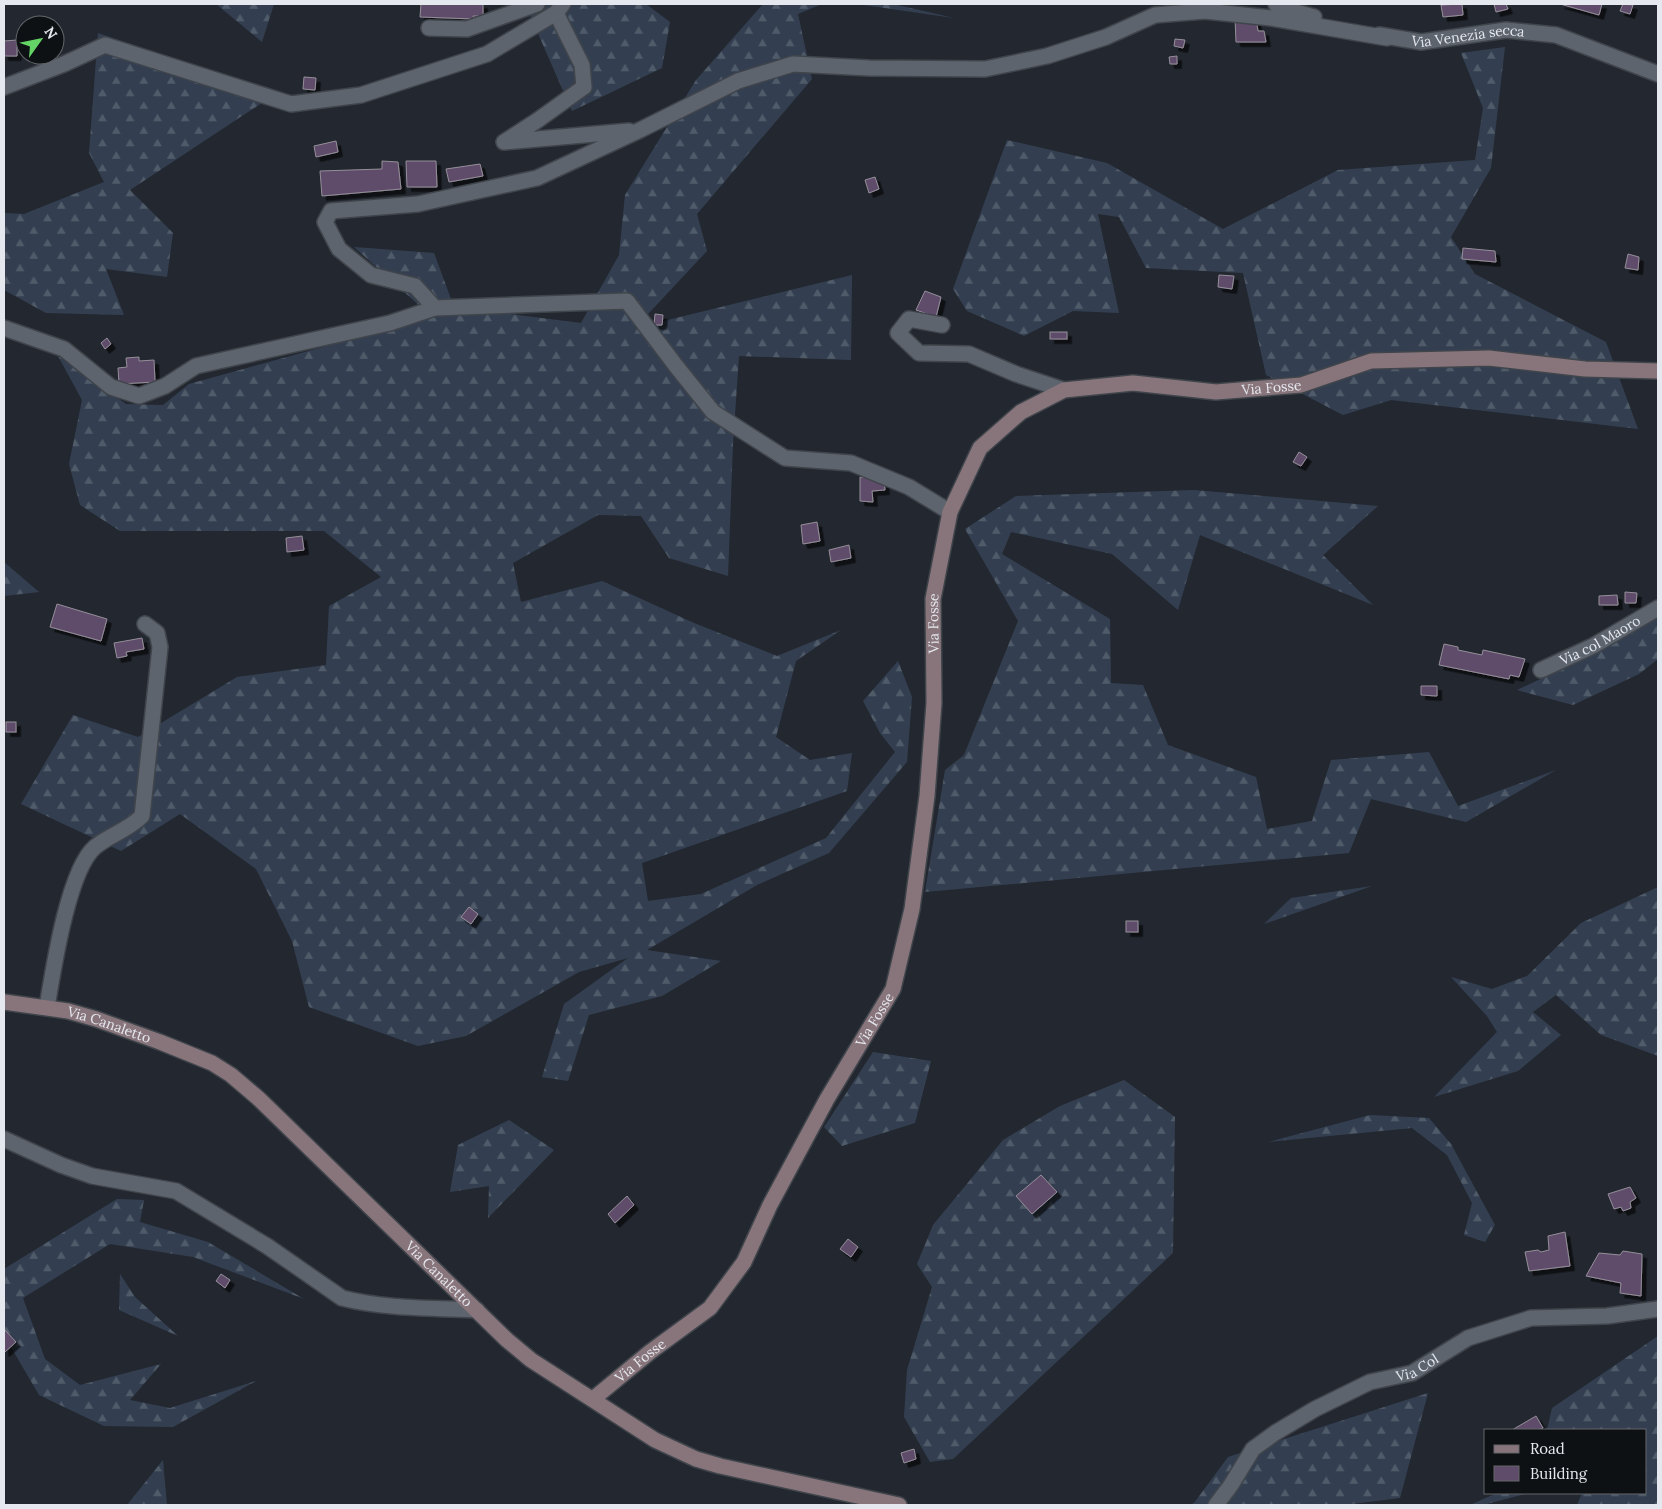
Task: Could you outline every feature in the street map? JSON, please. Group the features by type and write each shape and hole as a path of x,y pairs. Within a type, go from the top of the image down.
{"street":[{"path":"429,28 467,29 537,4"},
{"path":"1223,4 1244,15"},
{"name":"Via Venezia secca","path":"1276,4 1278,7 1387,38 1421,42 1506,30 1556,35 1658,74"},
{"path":"4,87 64,64 105,45 291,104 361,95 487,54 560,8 582,64 584,87 504,142 640,130"},
{"path":"435,308 415,286 371,274 339,249 325,222 331,211 418,204 538,178 738,82 793,64 869,68 985,69 1047,56 1106,36 1154,15 1205,12 1271,18 1387,38"},
{"path":"4,328 64,349 110,387 139,396 164,386 196,366 390,322 435,308 627,301 713,412 785,458 851,463 909,487 950,512"},
{"path":"942,325 909,319 898,334 920,353 969,354 1016,374 1064,390"},
{"name":"Via Fosse","path":"593,1399 650,1352 710,1308 744,1262 770,1205 826,1099 893,989 912,909 927,796 934,703 933,599 950,512 980,448 1021,412 1064,390 1133,383 1216,392 1301,385 1372,361 1489,358 1585,369 1658,371"},
{"name":"Via col Maoro","path":"1541,670 1594,646 1658,608"},
{"path":"47,1007 54,966 72,890 85,858 95,847 132,826 142,816 160,647 157,633 145,624"},
{"name":"Via Canaletto","path":"4,1002 47,1007 96,1019 212,1063 230,1075 258,1098 531,1360 655,1440 696,1459 752,1474 899,1505"},
{"path":"4,1139 61,1165 92,1176 176,1191 267,1246 342,1298 423,1308 477,1310"},
{"name":"Via Col","path":"1216,1505 1253,1449 1275,1433 1315,1409 1370,1382 1412,1373 1468,1338 1531,1318 1607,1316 1658,1309"}],"green space":[{"path":"216,4 274,4 262,42"},
{"path":"525,4 646,4 670,22 662,68 572,111"},
{"path":"763,4 822,4 798,14 812,79 697,214 707,251 635,328 852,275 851,360 739,356 733,444 728,576 669,558 641,516 598,515 513,563 521,602 602,581 694,623 777,656 841,630 796,661 776,737 810,760 852,753 847,791 642,863 648,901 701,894 826,838 895,752 880,733 863,701 898,661 912,697 907,762 829,853 757,885 647,950 721,961 662,996 589,1015 568,1081 542,1077 564,1004 628,958 579,972 466,1036 418,1046 309,1007 292,941 256,869 180,814 121,851 21,804 73,715 138,737 237,677 326,665 329,606 381,577 324,531 120,531 80,505 69,464 82,400 58,356 126,404 163,405 189,384 432,317 354,247 434,253 454,307 581,323 619,255 625,195 696,80"},
{"path":"857,4 893,4 954,18"},
{"path":"98,33 277,93 130,190 173,233 167,277 106,269 124,315 46,313 4,290 4,213 24,214 104,182 89,153"},
{"path":"1505,47 1491,168 1451,237 1475,274 1606,342 1638,429 1391,400 1343,415 1266,375 1243,273 1146,268 1119,217 1098,214 1119,313 1073,311 1024,336 967,311 953,289 1007,140 1107,163 1223,229 1338,170 1475,160 1483,108 1461,53"},
{"path":"1194,490 1378,506 1323,555 1373,605 1200,535 1178,610 1112,554 1011,532 1002,554 1110,619 1111,683 1143,685 1168,745 1256,777 1267,829 1312,821 1331,760 1429,752 1458,806 1556,770 1466,822 1371,799 1349,853 925,892 945,770 964,755 1018,621 965,529 1016,496"},
{"path":"4,562 39,592 4,596"},
{"path":"1658,610 1658,659 1639,674 1573,705 1517,690 1594,654"},
{"path":"1372,886 1264,924 1291,898"},
{"path":"1658,887 1658,1056 1601,1035 1556,995 1533,1012 1561,1035 1518,1071 1434,1097 1497,1032 1487,1016 1451,977 1492,989 1527,976 1581,923"},
{"path":"873,1052 931,1061 915,1123 842,1146 824,1127"},
{"path":"1124,1080 1175,1117 1173,1253 953,1459 930,1462 904,1417 907,1370 932,1287 917,1264 933,1225 1003,1140 1060,1106"},
{"path":"1370,1115 1429,1118 1451,1144 1495,1225 1485,1242 1464,1235 1472,1203 1447,1155 1412,1128 1268,1142"},
{"path":"509,1120 554,1150 488,1218 489,1186 450,1192 458,1145"},
{"path":"117,1199 144,1200 140,1222 208,1242 304,1299 193,1257 110,1244 23,1298 45,1359 80,1385 161,1364 130,1400 170,1408 256,1381 173,1427 104,1426 39,1395 4,1335 4,1269"},
{"path":"120,1274 135,1297 178,1336 119,1310"},
{"path":"1658,1336 1658,1505 1577,1505 1582,1494 1647,1494 1647,1429 1547,1429 1552,1408"},
{"path":"1428,1393 1400,1498 1344,1505 1189,1505 1194,1503 1228,1457"},
{"path":"163,1460 167,1505 127,1505"},
{"path":"1495,1494 1525,1494 1483,1505 1470,1505"}],"building":[{"path":"421,4 483,4 483,16 473,16 474,19 420,17"},
{"path":"1462,4 1463,15 1443,17 1441,5"},
{"path":"1494,4 1506,4 1508,9 1496,12"},
{"path":"1560,4 1602,4 1599,15"},
{"path":"1623,4 1633,5 1630,14 1620,11"},
{"path":"1235,18 1256,19 1258,31 1264,31 1266,42 1236,42"},
{"path":"1175,39 1185,40 1183,48 1174,46"},
{"path":"15,40 15,56 4,56 4,41"},
{"path":"1177,56 1177,64 1170,64 1169,57"},
{"path":"304,77 316,78 315,90 303,89"},
{"path":"336,141 338,152 316,157 314,146"},
{"path":"382,161 398,162 401,189 322,196 320,171 382,169"},
{"path":"406,161 436,161 437,187 407,187"},
{"path":"480,164 483,176 449,182 446,169"},
{"path":"875,177 879,189 869,193 865,180"},
{"path":"1463,248 1495,251 1496,262 1462,259"},
{"path":"1628,254 1639,257 1638,270 1625,268"},
{"path":"1219,275 1234,276 1232,289 1218,287"},
{"path":"925,291 941,297 936,317 916,310"},
{"path":"655,314 663,315 662,325 654,325"},
{"path":"1050,332 1067,332 1067,339 1050,339"},
{"path":"107,338 111,344 105,349 101,343"},
{"path":"139,357 139,361 154,360 155,382 119,384 118,368 127,367 126,358"},
{"path":"1299,452 1307,457 1301,466 1293,462"},
{"path":"860,477 884,479 885,490 872,491 873,502 860,501"},
{"path":"817,522 820,541 803,544 801,525"},
{"path":"302,536 304,550 287,552 286,538"},
{"path":"849,545 851,558 831,562 829,550"},
{"path":"1625,592 1637,593 1636,603 1625,603"},
{"path":"1617,595 1618,605 1599,605 1599,596"},
{"path":"57,604 107,619 101,641 50,627"},
{"path":"142,638 144,649 126,652 127,656 117,658 114,643"},
{"path":"1444,644 1458,647 1458,650 1482,655 1483,650 1525,659 1519,677 1510,675 1509,679 1439,665"},
{"path":"1421,686 1437,686 1437,696 1421,695"},
{"path":"6,722 16,722 16,732 6,732"},
{"path":"469,907 478,914 471,924 461,917"},
{"path":"1126,921 1138,921 1138,932 1126,932"},
{"path":"1041,1175 1057,1192 1032,1214 1016,1196"},
{"path":"1630,1187 1636,1198 1630,1202 1631,1208 1623,1211 1621,1207 1614,1209 1608,1194"},
{"path":"627,1196 634,1205 615,1223 608,1214"},
{"path":"1565,1232 1570,1266 1529,1271 1525,1252 1549,1250 1548,1236"},
{"path":"848,1239 858,1247 851,1257 840,1249"},
{"path":"1623,1251 1642,1254 1641,1296 1620,1293 1621,1283 1586,1276 1599,1253 1620,1255"},
{"path":"221,1274 230,1280 225,1288 216,1281"},
{"path":"4,1329 16,1342 5,1352 4,1351"},
{"path":"1536,1416 1543,1428 1541,1429 1514,1429"},
{"path":"914,1449 916,1459 904,1463 901,1453"}]}
